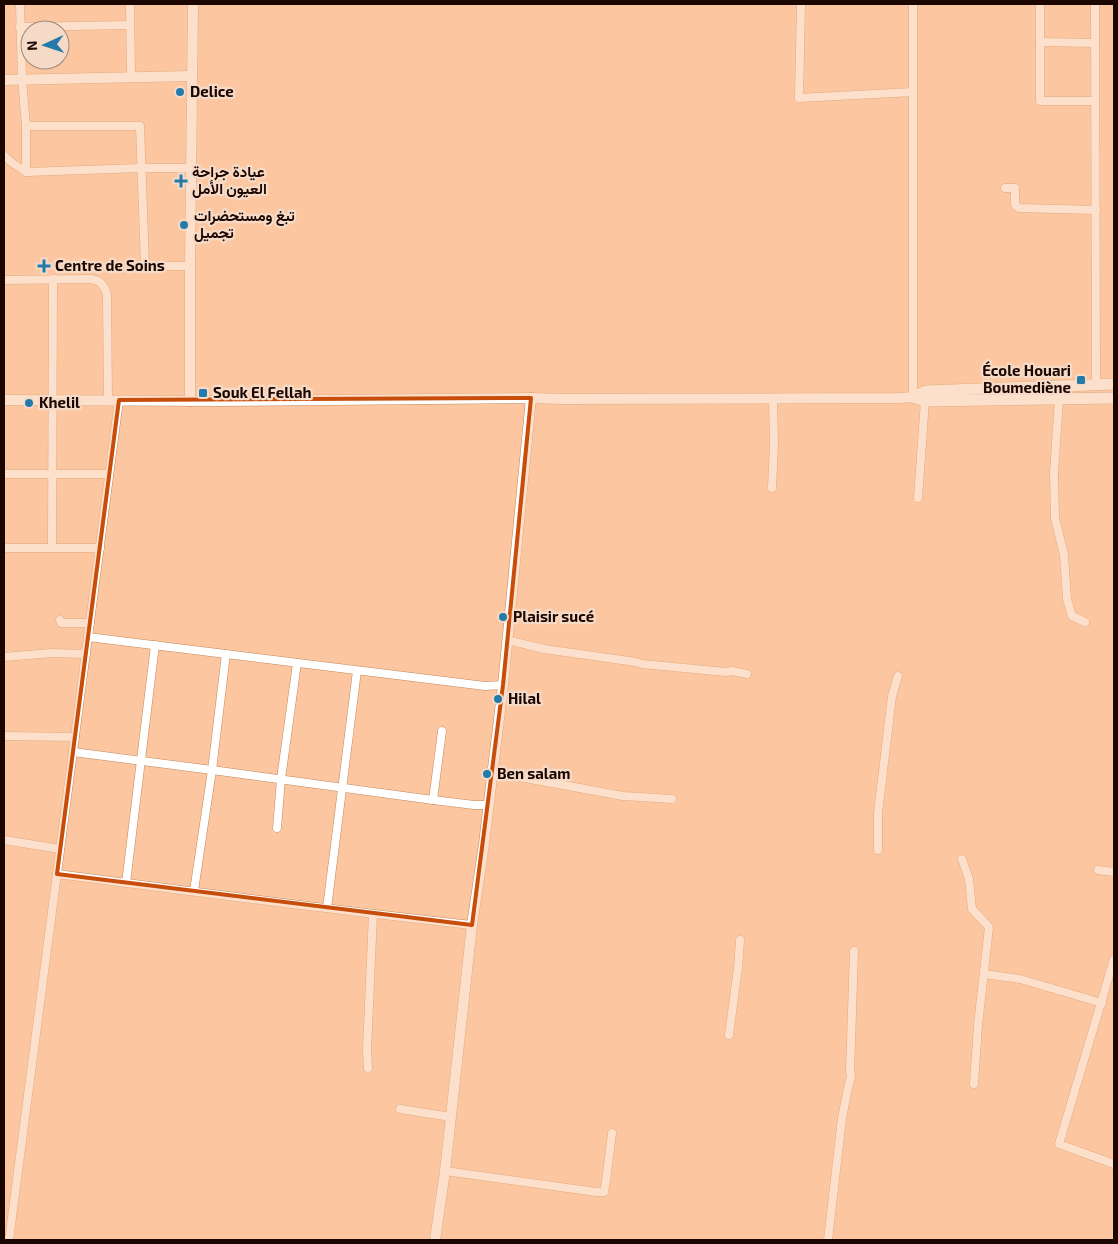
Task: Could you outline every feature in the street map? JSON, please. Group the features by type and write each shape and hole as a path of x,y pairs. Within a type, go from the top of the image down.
{"highway":[{"path":"912,397 926,391 1114,384"},
{"path":"912,397 925,401 1114,398"}],"main road":[{"path":"190,401 193,4"},
{"path":"4,80 192,76"},
{"path":"4,400 190,401 912,397"},
{"path":"435,1240 502,685 530,398"}],"street":[{"path":"20,4 20,20"},
{"path":"130,4 130,77"},
{"path":"801,4 799,98 912,92"},
{"path":"912,397 913,4"},
{"path":"1040,4 1040,102 1095,101"},
{"path":"1095,4 1096,384"},
{"path":"70,27 130,25"},
{"path":"1040,42 1095,43"},
{"path":"22,70 26,126 26,172"},
{"path":"26,126 140,126 145,266 190,266"},
{"path":"4,155 26,172 191,168"},
{"path":"1005,188 1015,188 1015,205 1019,208 1096,210"},
{"path":"52,548 53,279"},
{"path":"4,280 91,279 100,282 106,289 107,294 108,400"},
{"path":"772,488 773,398"},
{"path":"1060,399 1054,473 1055,518 1064,555 1068,599 1072,616 1085,622"},
{"path":"9,1240 119,400"},
{"path":"918,498 925,401"},
{"path":"4,474 109,474"},
{"path":"4,548 100,548"},
{"path":"60,620 61,624 90,623"},
{"path":"88,637 485,686 502,685"},
{"path":"507,640 544,649 642,664 732,671 747,674"},
{"path":"126,883 155,645"},
{"path":"4,657 86,654"},
{"path":"194,891 212,770 226,654"},
{"path":"276,828 296,663"},
{"path":"327,908 357,671"},
{"path":"878,850 878,813 892,696 898,676"},
{"path":"434,800 442,731"},
{"path":"4,736 75,737"},
{"path":"73,752 434,800 487,805"},
{"path":"492,772 623,796 672,798"},
{"path":"4,840 60,849"},
{"path":"962,858 969,879 972,909 989,927 978,1025 974,1084"},
{"path":"1098,870 1114,872"},
{"path":"57,874 247,899 472,925"},
{"path":"368,1068 367,1050 373,914"},
{"path":"729,1035 740,940"},
{"path":"828,1240 842,1118 851,1077 854,951"},
{"path":"1114,959 1059,1144 1114,1164"},
{"path":"984,974 1020,979 1102,1003"},
{"path":"400,1110 451,1116"},
{"path":"444,1171 604,1192 612,1132"}],"highlighted area":[{"path":"531,398 503,685 472,925 57,874 119,400"}],"place":[{"name":"Delice","path":"180,92"},
{"name":"عيادة جراحة العيون الأمل","path":"181,181"},
{"name":"تبغ ومستحضرات تجميل","path":"184,225"},
{"name":"Centre de Soins","path":"44,266"},
{"name":"École Houari Boumediène","path":"1081,380"},
{"name":"Souk El Fellah","path":"203,393"},
{"name":"Khelil","path":"29,403"},
{"name":"Plaisir sucé","path":"503,617"},
{"name":"Hilal","path":"498,699"},
{"name":"Ben salam","path":"487,774"}]}
